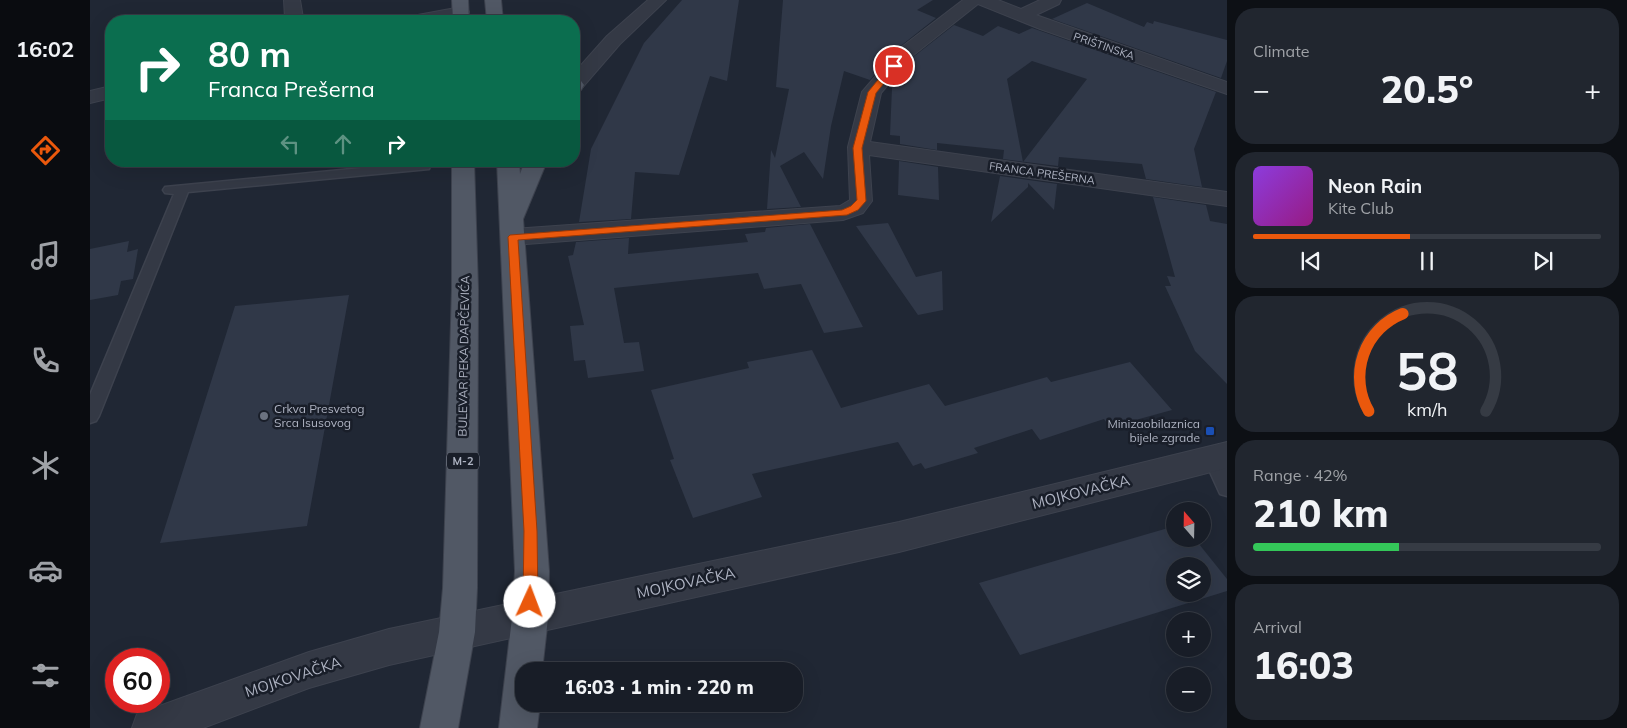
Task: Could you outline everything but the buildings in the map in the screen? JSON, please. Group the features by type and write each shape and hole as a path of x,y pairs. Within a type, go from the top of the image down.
{"main road":[{"path":"493,0 494,15"},
{"name":"BULEVAR PEKA DAPČEVIĆA","path":"439,728 457,632 460,588 465,289 463,167"},
{"path":"508,167 532,570 530,618 525,662"},
{"path":"513,229 534,167"},
{"path":"518,728 520,712"}],"street":[{"path":"292,0 294,15"},
{"path":"580,78 600,52 635,18 658,0"},
{"path":"513,229 843,213 855,208 862,201 858,148 872,92 904,52 973,0"},
{"name":"PRIŠTINSKA","path":"983,0 1021,16 1227,88"},
{"path":"1021,16 1053,0"},
{"path":"441,15 461,11"},
{"path":"90,97 105,93"},
{"name":"FRANCA PREŠERNA","path":"858,148 1227,199"},
{"name":"MOJKOVAČKA","path":"158,726 309,670 389,647 899,537 1220,457"}],"lane":[{"path":"367,172 384,167"},
{"path":"90,416 177,190 414,167"},
{"path":"1220,457 1227,488"}],"place":[{"name":"Crkva Presvetog Srca Isusovog","path":"264,416"},
{"name":"Minizaobilaznica bijele zgrade","path":"1210,431"}],"route":[{"path":"530,602 532,570 513,237 843,213 855,208 862,201 858,148 872,92 894,66"}]}
